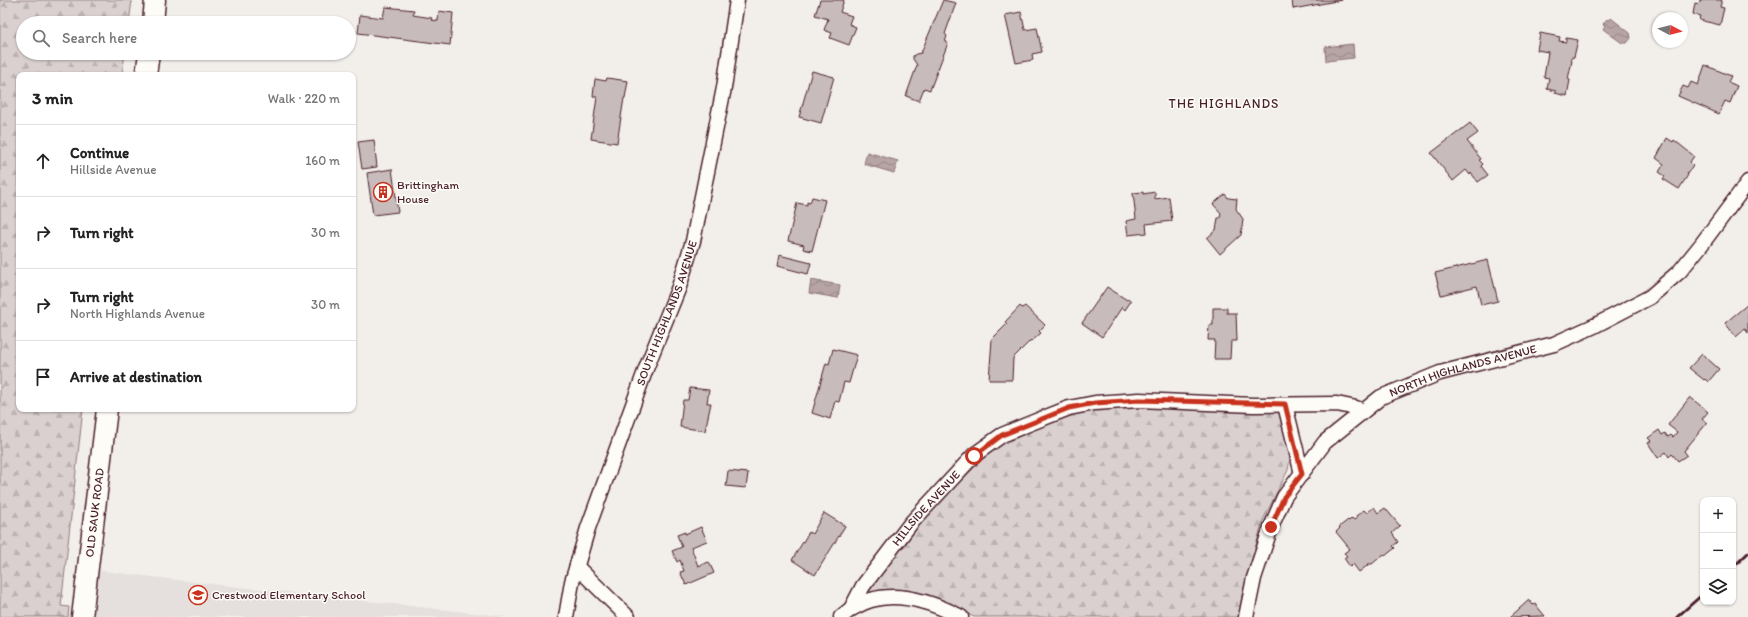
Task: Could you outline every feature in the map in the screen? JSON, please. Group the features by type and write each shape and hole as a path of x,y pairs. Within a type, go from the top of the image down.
{"street":[{"path":"154,16 155,0"},
{"name":"SOUTH HIGHLANDS AVENUE","path":"566,617 577,567 588,528 647,366 679,287 693,241 724,88 737,0"},
{"path":"146,72 148,60"},
{"name":"NORTH HIGHLANDS AVENUE","path":"1246,617 1254,578 1271,527 1284,497 1325,442 1381,397 1440,373 1554,344 1594,326 1650,297 1680,271 1748,182"},
{"name":"HILLSIDE AVENUE","path":"846,613 863,586 911,523 974,456 1002,435 1069,408 1095,403 1139,400 1338,404 1363,411"},
{"path":"1285,404 1302,474"},
{"name":"OLD SAUK ROAD","path":"82,617 107,412"},
{"path":"577,567 628,617"},
{"path":"846,613 870,600 891,597 916,599 942,607 961,617"}],"shaded area":[{"name":"Crestwood Elementary School","path":"87,569 194,582 510,617 82,617"}],"green space":[{"path":"0,0 132,0 130,16 16,16 16,60 124,60 122,72 16,72 16,412 83,412 61,606 69,607 68,617 0,617"},
{"path":"1135,405 1274,410 1281,413 1291,453 1288,470 1263,520 1242,595 1239,617 974,617 926,595 894,591 862,599 926,514 1005,438 1048,421 1094,410"}],"water":[{"path":"1611,18 1630,33 1631,38 1627,43 1622,43 1603,29 1605,26 1603,24 1607,19 1609,21"},
{"path":"1353,44 1354,58 1326,61 1325,47"},
{"path":"867,152 898,161 894,173 864,164"},
{"path":"811,280 840,285 838,298 809,293"}],"building":[{"path":"820,0 844,0 840,12 852,16 849,24 856,27 849,45 830,38 832,33 824,30 828,19 815,15"},
{"path":"943,0 956,3 945,34 947,36 945,42 948,43 930,90 924,88 919,101 906,96 917,65 913,59 913,56 921,53"},
{"path":"1292,0 1342,0 1293,9"},
{"path":"1700,0 1722,0 1720,7 1724,8 1720,25 1699,20 1700,16 1693,14 1695,3 1699,4"},
{"path":"385,7 414,10 413,15 432,18 431,20 438,21 439,11 453,13 450,45 358,33 360,15 383,18"},
{"path":"1021,12 1025,30 1037,28 1042,52 1032,54 1033,60 1016,63 1005,15"},
{"path":"1540,33 1560,37 1559,41 1566,42 1566,38 1578,40 1574,57 1572,57 1571,61 1567,96 1547,89 1549,78 1544,77 1548,52 1537,50"},
{"path":"1705,65 1731,76 1728,82 1737,86 1730,103 1725,101 1719,114 1678,96 1683,86 1688,88 1691,82 1698,85"},
{"path":"812,71 834,77 821,123 799,117"},
{"path":"607,78 628,81 617,143 591,139 597,97 593,96 595,79 606,81"},
{"path":"1470,123 1478,133 1467,141 1481,159 1479,160 1483,164 1481,166 1488,175 1478,182 1471,173 1470,175 1466,170 1453,181 1431,153"},
{"path":"1667,138 1673,142 1674,140 1694,156 1690,162 1693,165 1679,189 1663,179 1665,176 1659,172 1664,164 1656,158"},
{"path":"374,140 377,167 362,169 358,142"},
{"name":"Brittingham House","path":"392,169 398,212 373,215 367,173"},
{"path":"1143,192 1143,194 1155,192 1155,199 1169,197 1172,221 1146,224 1147,233 1128,235 1126,221 1136,219 1133,193"},
{"path":"1225,194 1228,198 1237,199 1236,209 1243,219 1241,235 1220,254 1207,238 1216,230 1218,218 1220,218 1221,213 1213,204"},
{"path":"812,197 825,200 812,251 803,249 804,245 788,241 797,203 807,205 807,202 810,203"},
{"path":"779,255 811,263 808,274 777,266"},
{"path":"1488,260 1498,301 1481,305 1477,286 1441,295 1435,273"},
{"path":"1107,287 1131,301 1125,310 1122,307 1102,337 1082,323"},
{"path":"1748,304 1748,333 1745,329 1736,337 1725,323"},
{"path":"1020,306 1022,308 1025,306 1045,325 1039,331 1041,333 1032,341 1031,340 1013,358 1012,380 989,380 992,339 1007,324 1005,322"},
{"path":"1213,308 1227,308 1227,313 1236,313 1237,341 1231,341 1230,359 1214,359 1215,340 1208,340 1209,325 1213,325"},
{"path":"833,349 857,355 849,383 844,382 839,402 835,401 830,419 812,413 826,363 829,364"},
{"path":"1702,354 1719,369 1708,382 1689,368"},
{"path":"690,388 709,390 707,403 711,403 705,431 680,427 683,400 688,400"},
{"path":"1690,397 1708,412 1702,419 1707,423 1684,451 1687,455 1678,461 1672,454 1669,457 1666,452 1658,458 1648,443 1651,441 1648,438 1659,430 1662,435 1665,433 1668,437 1671,435 1673,437 1677,432 1668,425"},
{"path":"728,471 748,473 746,488 726,486"},
{"path":"1374,507 1378,513 1385,508 1400,526 1392,533 1398,542 1393,546 1395,548 1385,556 1384,554 1372,564 1367,564 1368,565 1359,572 1353,564 1350,567 1344,558 1347,556 1344,553 1350,549 1336,532 1340,528 1339,527 1348,520 1349,521 1352,518 1354,520 1357,518 1356,516 1364,510 1367,513"},
{"path":"824,513 845,526 815,575 792,560 809,532 812,534"},
{"path":"701,527 707,541 691,547 698,566 709,562 714,573 686,585 680,572 684,571 680,560 677,562 672,551 682,547 677,535 685,532 685,534"},
{"path":"1529,600 1533,605 1535,604 1545,616 1510,617"}],"railway":[{"path":"1736,564 1748,553"},
{"path":"1677,617 1700,597"}],"place":[{"name":"Brittingham House","path":"383,192"},
{"name":"Crestwood Elementary School","path":"198,595"}],"district":[{"name":"THE HIGHLANDS","path":"1224,103"}],"route":[{"path":"974,456 1002,435 1069,408 1095,403 1139,400 1253,405 1285,404 1302,474 1284,497 1271,527"}]}
